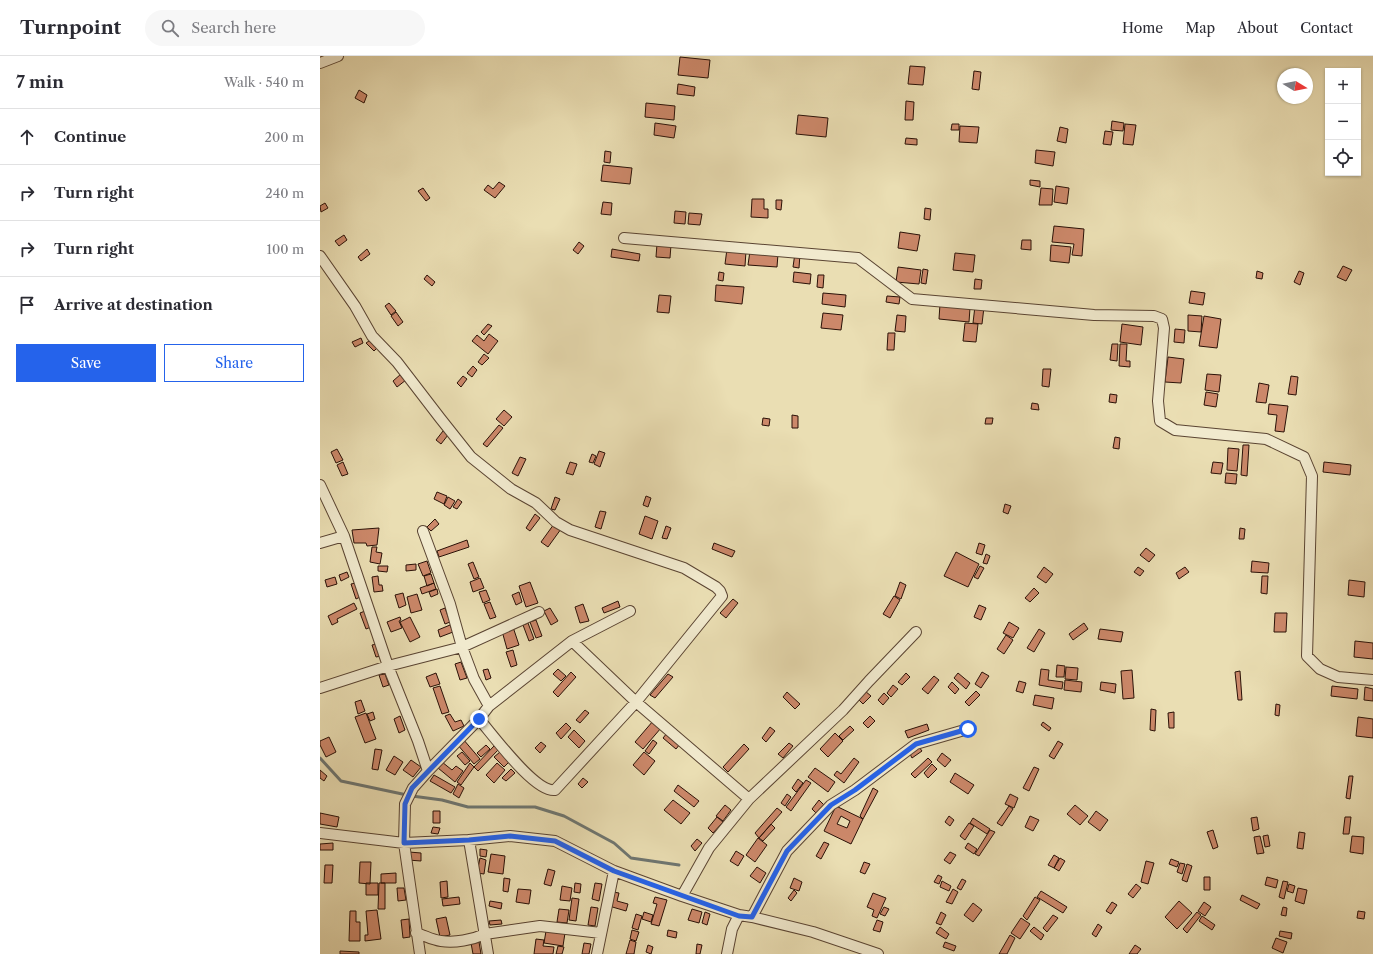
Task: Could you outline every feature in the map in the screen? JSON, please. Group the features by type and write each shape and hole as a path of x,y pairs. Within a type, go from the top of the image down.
{"street":[{"path":"320,63 338,56"},
{"path":"624,238 858,258 912,299 1094,315 1154,316 1162,319 1164,328 1158,401 1160,421 1174,430 1266,439 1304,457 1312,476 1307,656 1320,669 1338,677 1373,680"},
{"path":"320,256 355,306 372,336 397,362 471,457 511,489 536,503 556,522 570,530 684,568 716,587 722,596 636,702 555,790 537,784 479,719"},
{"path":"320,485 344,536 388,666 418,741 428,771"},
{"path":"423,531 450,604 462,647 474,679 489,706"},
{"path":"320,543 344,536"},
{"path":"420,954 404,843 405,804 412,788 479,719 489,706 572,641 630,611"},
{"path":"320,688 388,666 462,647 539,612"},
{"path":"682,896 709,848 749,799 844,710 869,681 916,632"},
{"path":"572,641 636,702 749,799"},
{"path":"752,917 787,851 831,805 855,790 916,744 968,729"},
{"path":"320,833 404,843 469,840 510,836 555,841 614,871 739,916 752,917 813,932 878,954"},
{"path":"469,840 488,954"},
{"path":"597,954 614,871"},
{"path":"727,954 732,929 739,916"},
{"path":"416,933 440,941 455,941 477,938 485,934 540,926 601,933"}],"building":[{"path":"680,57 710,60 708,78 678,75"},
{"path":"910,66 925,67 923,85 908,84"},
{"path":"974,71 981,72 979,90 972,89"},
{"path":"678,84 695,87 694,96 677,94"},
{"path":"359,90 367,95 364,103 355,98"},
{"path":"906,101 914,102 913,120 905,120"},
{"path":"646,103 675,106 674,120 645,117"},
{"path":"798,115 828,118 826,137 796,134"},
{"path":"1112,121 1124,123 1123,131 1111,130"},
{"path":"655,123 676,126 674,138 654,135"},
{"path":"952,124 959,124 959,130 951,130"},
{"path":"1125,124 1136,125 1133,145 1123,144"},
{"path":"960,126 979,127 977,143 959,142"},
{"path":"1060,127 1068,129 1066,143 1057,141"},
{"path":"1105,131 1113,132 1111,145 1103,144"},
{"path":"906,138 917,139 917,145 905,144"},
{"path":"1036,150 1055,152 1053,166 1035,163"},
{"path":"605,151 611,152 610,163 604,162"},
{"path":"603,165 632,168 630,184 601,181"},
{"path":"1030,180 1040,181 1040,187 1030,185"},
{"path":"499,182 505,186 495,198 484,190 488,185 493,189"},
{"path":"1056,186 1069,188 1067,204 1054,202"},
{"path":"423,188 430,198 426,201 418,191"},
{"path":"1041,188 1053,189 1052,205 1039,205"},
{"path":"752,199 764,199 764,209 768,209 768,218 751,217"},
{"path":"776,200 782,200 781,210 776,209"},
{"path":"603,202 612,203 611,215 601,214"},
{"path":"325,203 328,208 321,212 320,206"},
{"path":"925,208 931,209 930,220 924,219"},
{"path":"675,211 686,212 685,224 674,223"},
{"path":"689,213 702,214 700,225 688,224"},
{"path":"1054,226 1084,229 1082,256 1072,255 1074,244 1052,242"},
{"path":"900,232 920,235 917,251 898,248"},
{"path":"344,235 347,240 339,246 335,241"},
{"path":"1022,240 1031,240 1031,250 1021,249"},
{"path":"579,242 584,246 578,254 573,250"},
{"path":"657,244 671,245 670,258 656,257"},
{"path":"1051,245 1071,247 1069,263 1050,261"},
{"path":"367,249 370,254 361,261 358,257"},
{"path":"612,249 640,254 639,261 611,257"},
{"path":"727,249 746,251 745,266 725,264"},
{"path":"750,251 778,254 777,267 748,265"},
{"path":"795,253 800,254 799,268 793,267"},
{"path":"955,253 975,255 973,272 953,270"},
{"path":"1343,266 1352,270 1346,281 1337,277"},
{"path":"898,267 921,270 919,284 896,282"},
{"path":"923,269 928,270 926,284 921,283"},
{"path":"1257,271 1263,273 1262,279 1256,278"},
{"path":"1299,271 1304,273 1300,285 1294,282"},
{"path":"719,272 724,273 723,281 718,280"},
{"path":"794,272 811,274 810,284 793,282"},
{"path":"427,275 435,282 432,286 424,279"},
{"path":"818,275 824,275 823,288 817,287"},
{"path":"975,279 982,280 981,289 974,289"},
{"path":"716,285 744,287 742,304 715,301"},
{"path":"1191,291 1205,293 1203,305 1189,303"},
{"path":"823,293 846,295 845,307 822,304"},
{"path":"659,295 671,296 669,313 657,312"},
{"path":"887,296 900,297 899,304 886,302"},
{"path":"389,303 396,311 391,315 385,306"},
{"path":"940,304 970,308 969,322 939,319"},
{"path":"975,306 984,307 982,324 973,323"},
{"path":"396,312 403,322 398,326 391,316"},
{"path":"823,313 843,315 841,330 821,328"},
{"path":"897,315 906,316 905,332 895,331"},
{"path":"1188,315 1202,316 1201,332 1188,331"},
{"path":"1204,316 1221,319 1217,348 1199,346"},
{"path":"965,323 978,324 976,342 963,341"},
{"path":"488,324 492,326 484,335 481,332"},
{"path":"1122,324 1143,327 1141,345 1120,342"},
{"path":"1175,329 1185,330 1184,343 1174,342"},
{"path":"888,333 895,333 894,350 887,350"},
{"path":"489,334 498,341 488,354 472,341 477,335 484,341"},
{"path":"361,338 363,343 355,347 352,342"},
{"path":"369,341 377,348 374,351 366,343"},
{"path":"1112,344 1118,344 1117,361 1110,360"},
{"path":"1120,344 1127,344 1126,361 1130,361 1130,367 1119,366"},
{"path":"484,354 489,358 482,365 478,362"},
{"path":"1168,357 1184,359 1181,383 1165,382"},
{"path":"473,366 477,370 472,377 467,373"},
{"path":"1043,369 1051,369 1049,387 1042,386"},
{"path":"401,374 406,380 397,387 393,381"},
{"path":"1207,374 1221,375 1219,392 1205,390"},
{"path":"463,376 467,379 461,387 457,383"},
{"path":"1291,376 1298,377 1296,395 1288,394"},
{"path":"1259,383 1269,385 1266,403 1256,402"},
{"path":"1206,392 1218,394 1216,407 1204,405"},
{"path":"1110,394 1117,395 1116,403 1109,402"},
{"path":"1032,403 1038,404 1039,410 1031,409"},
{"path":"1269,404 1288,406 1284,432 1275,431 1277,415 1268,414"},
{"path":"504,410 512,417 504,426 496,419"},
{"path":"792,415 798,416 798,428 792,428"},
{"path":"763,418 770,419 769,426 762,425"},
{"path":"986,418 993,418 992,424 985,424"},
{"path":"499,425 503,428 487,447 483,444"},
{"path":"443,431 448,435 441,444 436,440"},
{"path":"1115,437 1120,438 1119,449 1113,448"},
{"path":"1243,445 1249,445 1247,476 1241,475"},
{"path":"1228,448 1239,449 1237,471 1227,470"},
{"path":"337,449 343,460 336,463 331,452"},
{"path":"599,451 605,453 600,467 594,464"},
{"path":"592,454 596,456 593,463 589,462"},
{"path":"520,457 526,459 518,476 512,473"},
{"path":"343,462 348,474 342,476 337,465"},
{"path":"570,462 577,464 573,475 566,473"},
{"path":"1213,462 1223,463 1221,474 1211,473"},
{"path":"1324,462 1351,465 1350,475 1323,472"},
{"path":"1226,473 1237,474 1236,484 1225,483"},
{"path":"437,492 447,496 444,504 434,499"},
{"path":"646,496 651,498 648,507 643,505"},
{"path":"448,497 455,501 450,509 444,505"},
{"path":"555,497 560,499 555,510 551,509"},
{"path":"458,499 462,502 457,509 453,507"},
{"path":"1005,504 1011,506 1008,514 1003,512"},
{"path":"600,511 606,512 601,529 595,527"},
{"path":"535,514 540,518 530,531 526,528"},
{"path":"645,516 658,521 652,539 639,534"},
{"path":"435,519 439,524 431,531 427,527"},
{"path":"554,524 561,529 548,547 541,542"},
{"path":"666,526 671,528 667,539 662,538"},
{"path":"379,528 377,545 367,546 366,543 354,543 352,530"},
{"path":"1240,528 1245,529 1244,539 1239,539"},
{"path":"467,540 469,547 439,557 437,551"},
{"path":"714,543 735,551 732,557 712,549"},
{"path":"979,543 985,545 982,555 976,553"},
{"path":"372,547 377,547 376,552 382,553 380,564 370,562"},
{"path":"1146,548 1155,555 1149,562 1140,555"},
{"path":"956,552 979,564 968,587 944,576"},
{"path":"986,554 990,556 987,564 983,563"},
{"path":"427,561 431,573 423,576 418,564"},
{"path":"1252,561 1269,563 1268,573 1251,572"},
{"path":"473,562 479,577 474,579 468,564"},
{"path":"416,564 416,570 406,571 406,565"},
{"path":"378,566 388,566 387,572 378,571"},
{"path":"980,566 984,568 978,579 974,577"},
{"path":"1044,567 1053,574 1046,583 1037,577"},
{"path":"1138,567 1144,571 1140,576 1134,572"},
{"path":"1185,567 1189,572 1179,579 1176,573"},
{"path":"347,572 349,577 341,581 339,575"},
{"path":"431,574 434,583 427,586 424,576"},
{"path":"378,576 379,585 382,585 383,591 374,592 372,577"},
{"path":"1262,576 1268,576 1267,594 1261,593"},
{"path":"335,577 337,584 327,587 325,580"},
{"path":"480,578 484,588 473,592 470,582"},
{"path":"1349,580 1365,582 1364,597 1348,595"},
{"path":"530,582 538,603 526,607 519,586"},
{"path":"900,582 906,585 901,599 895,596"},
{"path":"356,583 360,597 356,599 351,584"},
{"path":"434,583 436,589 422,594 420,588"},
{"path":"1034,588 1039,593 1030,602 1025,598"},
{"path":"437,589 438,594 431,597 429,592"},
{"path":"486,590 490,600 483,603 479,592"},
{"path":"519,592 522,602 516,605 512,595"},
{"path":"403,593 406,605 399,608 395,595"},
{"path":"417,594 422,610 411,613 407,597"},
{"path":"894,596 900,600 890,618 883,614"},
{"path":"733,599 738,603 726,618 720,613"},
{"path":"618,601 620,607 604,613 602,608"},
{"path":"490,602 496,617 490,619 484,604"},
{"path":"354,603 357,609 337,619 338,622 332,625 328,616"},
{"path":"583,604 589,621 580,623 575,607"},
{"path":"979,605 986,608 981,620 974,617"},
{"path":"445,608 450,622 445,624 440,610"},
{"path":"550,608 558,621 551,625 544,611"},
{"path":"365,611 371,627 366,629 360,613"},
{"path":"1275,613 1287,613 1286,632 1274,632"},
{"path":"400,617 401,620 399,621 402,628 391,632 387,622"},
{"path":"410,617 420,637 410,642 400,622"},
{"path":"536,620 542,636 536,638 530,622"},
{"path":"1009,622 1019,628 1013,638 1003,633"},
{"path":"528,623 534,639 529,641 523,625"},
{"path":"1084,623 1088,629 1073,640 1069,634"},
{"path":"450,625 453,632 440,637 438,630"},
{"path":"513,627 519,645 507,649 502,631"},
{"path":"1039,629 1045,633 1034,652 1027,648"},
{"path":"1100,629 1123,632 1121,642 1098,639"},
{"path":"1006,635 1013,640 1004,654 997,649"},
{"path":"1355,641 1373,643 1373,659 1354,657"},
{"path":"377,644 381,656 376,657 372,645"},
{"path":"513,650 517,665 511,667 506,652"},
{"path":"461,662 467,678 460,680 455,664"},
{"path":"1057,665 1065,666 1064,677 1056,677"},
{"path":"1066,667 1078,668 1077,680 1065,679"},
{"path":"488,669 491,678 486,680 483,670"},
{"path":"558,669 566,676 561,681 553,674"},
{"path":"1041,669 1049,670 1048,680 1063,682 1062,689 1039,685"},
{"path":"1132,670 1134,698 1123,699 1121,671"},
{"path":"1240,671 1242,700 1238,700 1235,672"},
{"path":"571,672 576,677 558,697 553,692"},
{"path":"982,672 989,676 981,688 975,684"},
{"path":"436,673 440,684 430,687 426,677"},
{"path":"906,673 910,677 902,685 898,682"},
{"path":"958,673 970,683 966,689 954,678"},
{"path":"385,674 389,685 383,687 379,675"},
{"path":"668,674 673,677 655,698 650,695"},
{"path":"934,676 939,680 928,694 922,689"},
{"path":"1065,680 1082,682 1081,692 1064,690"},
{"path":"1019,681 1026,683 1023,693 1016,691"},
{"path":"952,682 959,689 955,694 948,687"},
{"path":"1101,682 1116,684 1115,693 1100,690"},
{"path":"893,685 898,689 891,697 887,693"},
{"path":"440,686 449,712 442,714 433,688"},
{"path":"1332,686 1358,689 1357,699 1331,696"},
{"path":"1365,687 1373,689 1373,701 1364,700"},
{"path":"865,691 871,696 863,704 858,699"},
{"path":"976,691 980,695 969,706 965,702"},
{"path":"787,692 800,704 795,709 783,697"},
{"path":"884,693 889,698 883,705 878,700"},
{"path":"1035,695 1054,698 1052,709 1033,705"},
{"path":"361,700 365,711 358,714 355,702"},
{"path":"1276,704 1280,705 1279,716 1275,715"},
{"path":"1151,709 1156,710 1155,731 1150,730"},
{"path":"585,710 589,713 580,723 576,720"},
{"path":"373,712 375,719 370,721 367,714"},
{"path":"1174,712 1174,728 1169,728 1168,713"},
{"path":"366,713 376,739 365,743 355,717"},
{"path":"450,714 455,722 461,720 464,726 453,731 445,716"},
{"path":"400,716 405,730 399,733 394,719"},
{"path":"870,716 875,721 868,728 863,723"},
{"path":"1358,717 1373,719 1373,738 1356,736"},
{"path":"653,721 661,728 643,749 635,742"},
{"path":"1043,722 1051,728 1049,731 1041,725"},
{"path":"566,723 571,728 561,739 556,733"},
{"path":"927,724 929,730 908,738 905,731"},
{"path":"850,726 854,730 843,740 839,736"},
{"path":"770,727 775,731 766,742 762,738"},
{"path":"574,730 585,741 579,748 568,737"},
{"path":"667,733 680,744 676,749 663,738"},
{"path":"835,733 843,741 828,757 820,749"},
{"path":"329,737 336,752 326,757 320,745 320,741"},
{"path":"463,739 480,759 474,764 457,744"},
{"path":"653,740 657,743 649,754 645,751"},
{"path":"1058,741 1063,744 1054,759 1049,756"},
{"path":"541,742 546,746 540,753 535,748"},
{"path":"789,743 793,746 783,758 778,754"},
{"path":"744,744 749,749 728,772 723,767"},
{"path":"486,745 490,749 481,757 477,753"},
{"path":"494,746 498,750 478,771 474,767"},
{"path":"919,747 922,751 912,758 910,754"},
{"path":"375,749 382,750 378,770 372,769"},
{"path":"462,752 470,761 465,765 457,756"},
{"path":"500,752 509,762 504,767 494,757"},
{"path":"644,752 655,761 644,775 633,765"},
{"path":"942,753 951,760 945,767 937,760"},
{"path":"394,756 403,762 395,775 386,770"},
{"path":"854,758 859,762 844,783 834,775 837,771 841,774"},
{"path":"928,758 932,762 915,778 911,774"},
{"path":"411,760 421,767 413,777 403,770"},
{"path":"442,762 452,770 456,766 463,771 455,782 438,768"},
{"path":"470,763 474,767 461,785 457,782"},
{"path":"497,763 505,770 494,783 486,775"},
{"path":"932,764 937,769 928,778 924,773"},
{"path":"1034,767 1039,769 1029,791 1023,788"},
{"path":"815,768 835,782 828,792 808,777"},
{"path":"511,769 515,773 506,781 502,778"},
{"path":"320,770 327,776 324,781 320,778"},
{"path":"955,773 974,785 968,794 950,782"},
{"path":"434,775 455,787 451,793 430,781"},
{"path":"1349,776 1353,776 1350,799 1346,798"},
{"path":"583,778 588,782 582,788 578,784"},
{"path":"798,779 803,783 796,792 792,788"},
{"path":"806,780 811,783 791,811 786,807"},
{"path":"458,784 464,788 459,798 453,794"},
{"path":"678,785 699,801 694,807 674,791"},
{"path":"873,788 878,791 863,819 860,816"},
{"path":"787,794 791,797 785,806 781,803"},
{"path":"1010,794 1018,798 1014,808 1005,804"},
{"path":"673,800 690,813 681,824 664,810"},
{"path":"819,800 824,805 816,813 812,809"},
{"path":"725,805 731,810 723,821 716,816"},
{"path":"1075,805 1088,816 1080,825 1067,814"},
{"path":"836,806 863,819 851,844 824,831","holes":["841,816 850,821 847,828 837,824"]},
{"path":"1009,806 1013,809 1002,826 997,823"},
{"path":"777,808 782,812 759,838 755,833"},
{"path":"433,811 440,811 440,823 433,823"},
{"path":"1096,811 1108,820 1100,831 1088,822"},
{"path":"320,813 339,817 337,827 320,824"},
{"path":"949,816 954,820 950,826 945,822"},
{"path":"1030,816 1039,820 1033,831 1025,827"},
{"path":"717,817 723,822 713,833 708,828"},
{"path":"1257,817 1259,829 1253,831 1251,818"},
{"path":"1345,817 1351,817 1349,834 1343,834"},
{"path":"973,818 990,829 987,834 970,823"},
{"path":"969,823 974,826 965,840 960,836"},
{"path":"771,824 775,828 763,841 759,838"},
{"path":"433,827 440,828 438,834 431,833"},
{"path":"990,830 995,832 979,856 975,854"},
{"path":"1213,830 1218,847 1213,849 1207,832"},
{"path":"1299,832 1305,833 1303,849 1297,848"},
{"path":"1268,835 1270,846 1265,847 1263,836"},
{"path":"1260,836 1264,853 1257,854 1254,837"},
{"path":"1352,836 1364,837 1363,854 1350,852"},
{"path":"758,838 767,845 755,862 746,855"},
{"path":"697,839 702,843 695,851 691,846"},
{"path":"824,842 829,844 821,859 816,856"},
{"path":"333,843 333,850 320,850 320,844"},
{"path":"968,843 977,849 974,854 965,848"},
{"path":"480,849 487,850 486,857 480,856"},
{"path":"736,851 744,856 738,866 730,861"},
{"path":"409,852 421,853 421,861 408,860"},
{"path":"950,852 956,855 950,864 944,860"},
{"path":"491,854 505,856 503,874 488,872"},
{"path":"1054,855 1059,858 1054,868 1048,865"},
{"path":"480,858 486,860 484,874 477,873"},
{"path":"1060,858 1065,861 1059,871 1054,868"},
{"path":"1171,859 1179,862 1177,867 1169,864"},
{"path":"1146,861 1154,863 1148,884 1141,882"},
{"path":"360,862 371,862 370,884 359,883"},
{"path":"864,862 870,864 865,874 860,872"},
{"path":"1180,863 1185,864 1182,874 1177,872"},
{"path":"1187,864 1192,866 1187,882 1182,880"},
{"path":"325,865 333,865 332,883 324,883"},
{"path":"757,867 766,873 760,883 750,876"},
{"path":"548,869 555,871 551,886 544,884"},
{"path":"396,873 396,883 381,883 381,874"},
{"path":"938,875 942,877 939,884 934,882"},
{"path":"1204,877 1210,877 1210,890 1204,890"},
{"path":"1267,877 1278,880 1276,888 1265,885"},
{"path":"504,878 510,879 508,892 503,891"},
{"path":"794,878 802,882 799,891 790,888"},
{"path":"962,879 966,881 961,890 957,888"},
{"path":"447,881 448,897 441,898 440,882"},
{"path":"942,881 951,886 949,891 940,887"},
{"path":"1283,881 1288,882 1284,899 1279,897"},
{"path":"366,883 378,883 378,895 366,895"},
{"path":"379,883 385,883 385,909 378,909"},
{"path":"575,883 581,884 580,893 574,892"},
{"path":"595,883 602,884 599,901 592,899"},
{"path":"1136,884 1141,888 1133,898 1128,894"},
{"path":"1289,884 1295,886 1293,893 1287,891"},
{"path":"562,886 572,888 570,901 560,900"},
{"path":"397,888 404,888 406,900 398,901"},
{"path":"1298,888 1307,890 1304,904 1295,901"},
{"path":"518,889 531,890 529,904 516,902"},
{"path":"953,889 958,892 952,904 946,902"},
{"path":"794,890 797,893 791,901 788,898"},
{"path":"1041,891 1067,907 1063,913 1037,897"},
{"path":"613,892 619,893 617,901 628,904 626,911 609,906"},
{"path":"873,893 886,898 877,918 872,916 874,910 867,907"},
{"path":"1242,895 1260,904 1257,909 1240,900"},
{"path":"459,897 460,904 443,906 442,899"},
{"path":"655,897 667,900 659,926 651,924 657,904 653,903"},
{"path":"1035,897 1040,900 1027,920 1023,916"},
{"path":"572,898 579,899 576,921 569,920"},
{"path":"490,901 502,903 501,909 489,906"},
{"path":"1179,901 1192,913 1177,929 1165,917"},
{"path":"1112,902 1117,905 1111,914 1106,911"},
{"path":"1204,902 1211,907 1205,916 1198,911"},
{"path":"973,903 982,910 973,922 964,915"},
{"path":"591,907 598,908 595,926 588,925"},
{"path":"884,907 889,909 885,916 880,914"},
{"path":"1283,907 1287,908 1286,916 1281,915"},
{"path":"559,909 569,910 567,923 557,922"},
{"path":"692,909 702,912 699,923 688,920"},
{"path":"377,910 381,939 365,941 365,935 368,935 366,911"},
{"path":"350,911 356,911 356,922 360,922 360,941 349,941"},
{"path":"1358,911 1365,912 1364,919 1357,918"},
{"path":"644,912 653,915 651,922 642,919"},
{"path":"705,912 710,914 707,925 702,923"},
{"path":"941,912 946,915 941,925 936,923"},
{"path":"1197,912 1201,915 1187,933 1183,929"},
{"path":"636,914 642,916 638,930 632,928"},
{"path":"1053,915 1058,918 1047,932 1043,928"},
{"path":"1202,916 1215,925 1212,930 1199,921"},
{"path":"446,917 450,935 440,937 436,919"},
{"path":"1021,918 1030,924 1020,939 1011,933"},
{"path":"409,919 410,937 403,938 401,920"},
{"path":"501,920 502,924 490,925 489,921"},
{"path":"877,920 883,922 880,932 873,930"},
{"path":"1098,924 1102,927 1096,937 1092,934"},
{"path":"940,927 949,934 946,939 936,933"},
{"path":"1034,927 1044,935 1041,940 1030,931"},
{"path":"632,930 639,932 636,941 630,939"},
{"path":"668,930 677,932 676,938 667,936"},
{"path":"546,931 565,933 563,946 544,943"},
{"path":"1280,931 1292,933 1291,939 1279,936"},
{"path":"1010,935 1015,938 1007,954 999,954"},
{"path":"1276,938 1287,942 1283,953 1272,948"},
{"path":"536,939 544,940 543,946 554,947 553,954 534,954"},
{"path":"630,940 636,942 634,954 626,954"},
{"path":"479,942 481,954 473,954 471,943"},
{"path":"945,942 956,946 954,951 943,947"},
{"path":"584,943 591,944 589,954 582,954"},
{"path":"697,944 702,945 700,954 696,954"},
{"path":"648,945 653,947 651,954 646,952"},
{"path":"1135,945 1141,949 1137,954 1129,954"},
{"path":"558,946 564,947 562,954 556,954"},
{"path":"340,951 359,952 359,954 340,954"}],"waterway":[{"path":"320,758 341,781 407,795"},
{"path":"412,796 442,800 468,807 535,807 564,816 614,843 631,858 679,865"}],"route":[{"path":"479,719 412,788 405,804 404,843 469,840 510,836 555,841 614,871 739,916 752,917 787,851 831,805 855,790 916,744 968,729"}]}
